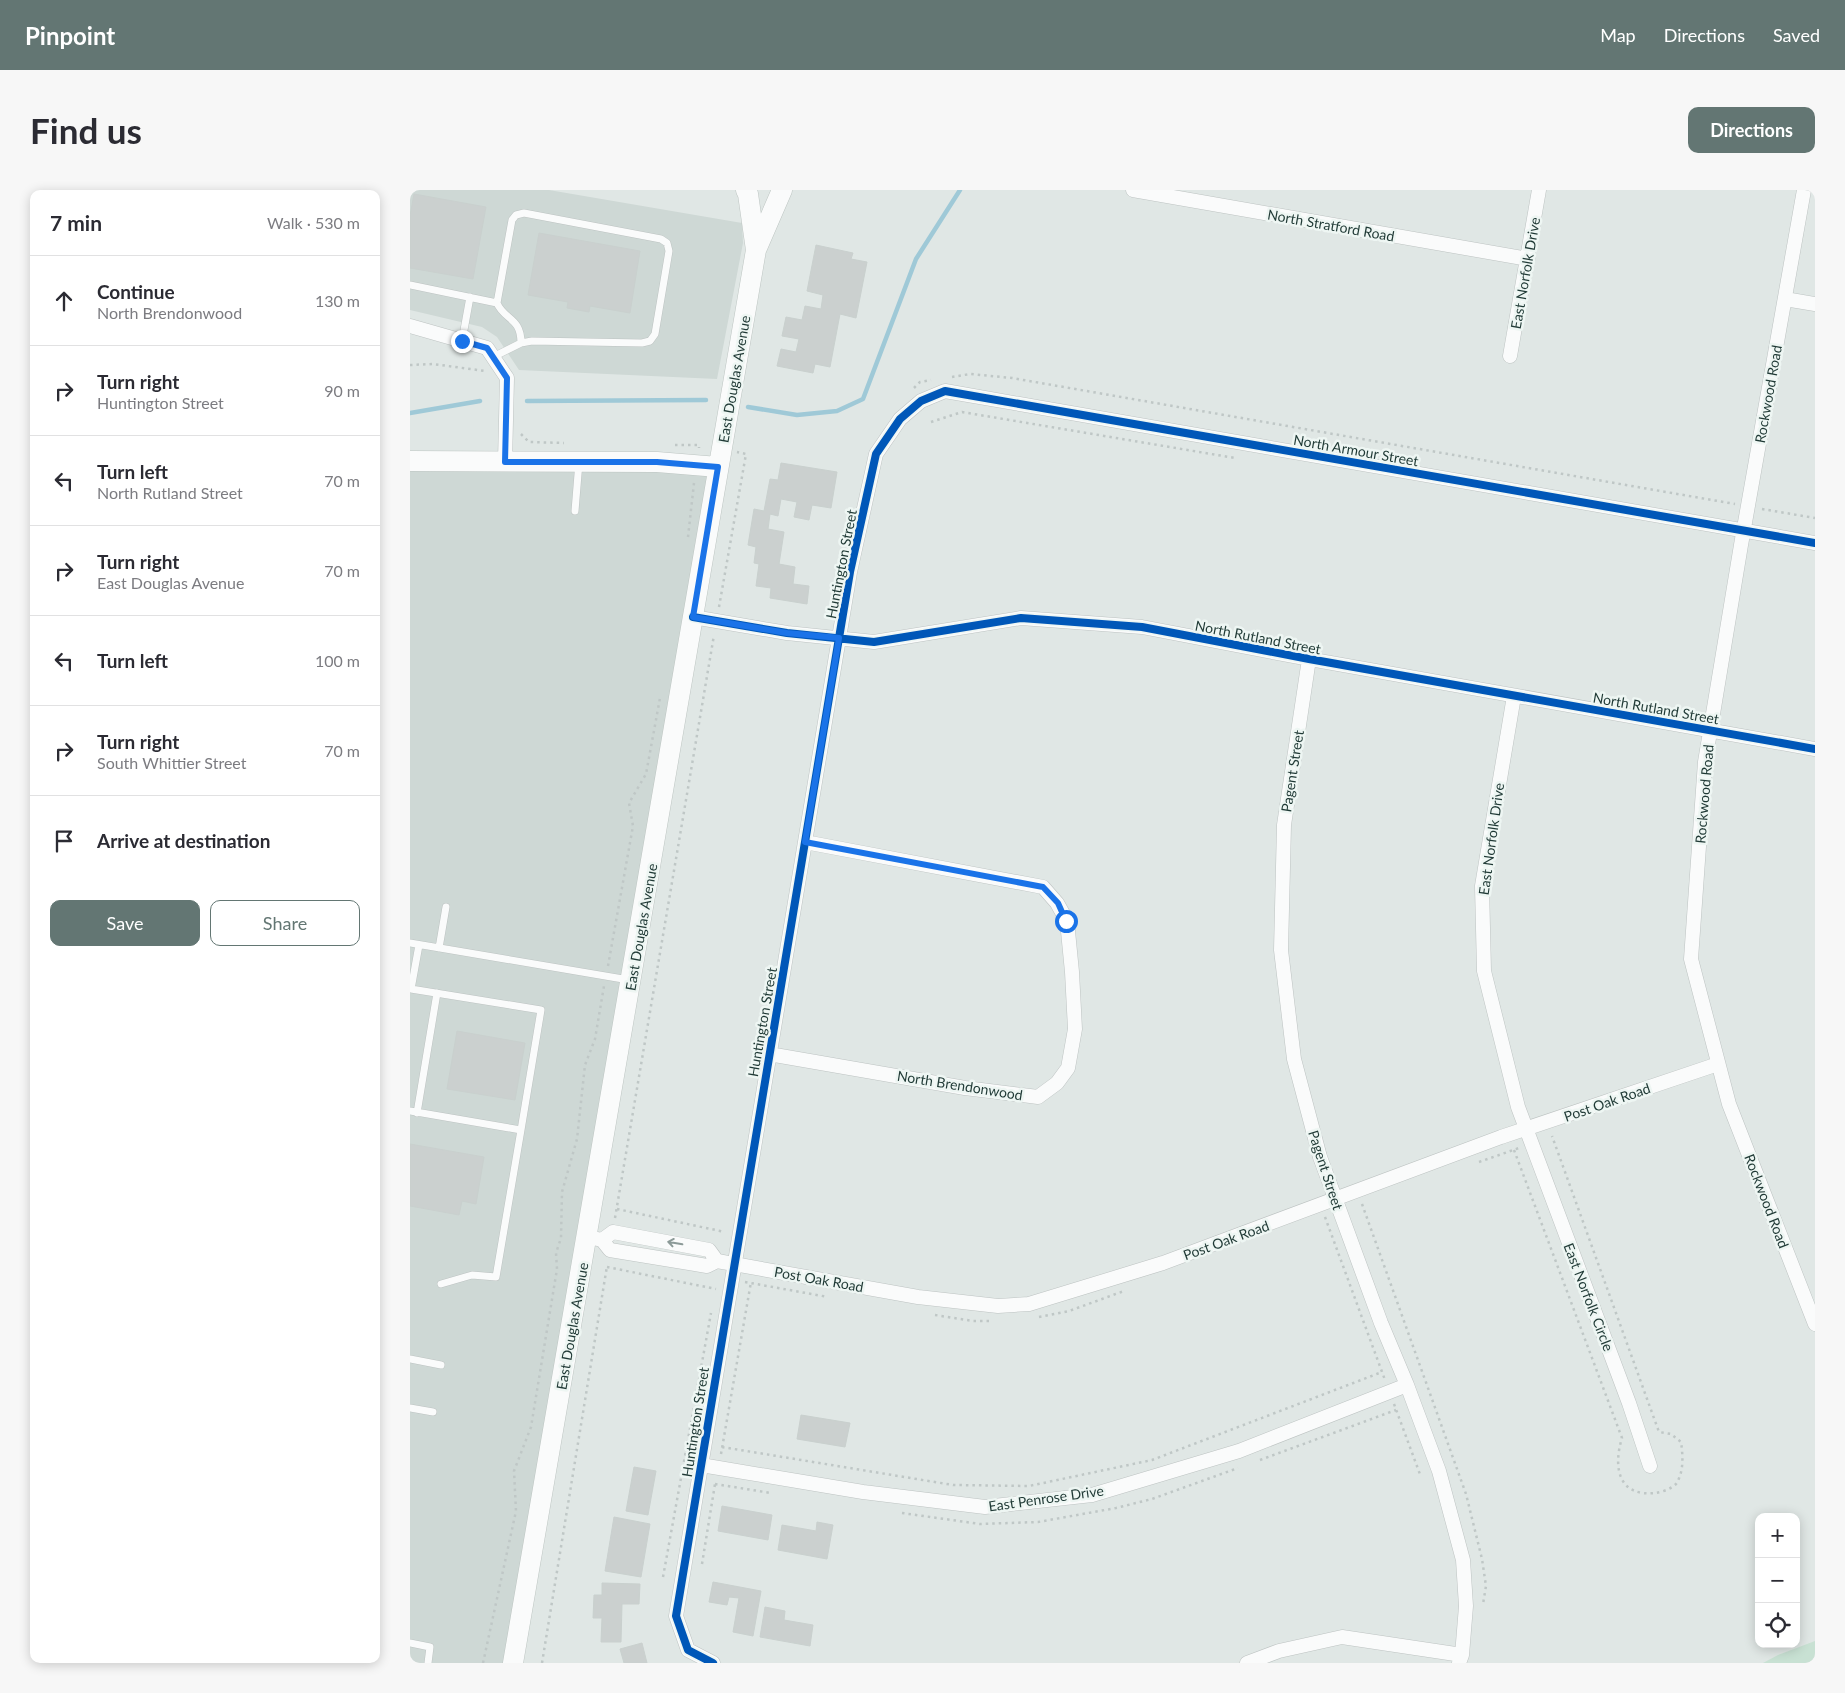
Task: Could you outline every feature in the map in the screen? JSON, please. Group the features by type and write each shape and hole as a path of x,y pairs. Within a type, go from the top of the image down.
{"street":[{"name":"East Douglas Avenue","path":"514,1663 603,1240 632,980 756,250 746,190"},
{"path":"756,250 782,190"},
{"name":"East Norfolk Drive","path":"1510,356 1539,190"},
{"name":"Rockwood Road","path":"1804,190 1705,762 1690,959 1729,1104 1815,1324"},
{"name":"North Stratford Road","path":"1140,191 1528,259"},
{"path":"1785,299 1815,304"},
{"path":"410,326 487,348 507,378 505,462"},
{"name":"North Armour Street","path":"900,419 920,401 945,391 1502,490 1815,543"},
{"name":"Huntington Street","path":"713,1663 688,1650 676,1616 850,572 876,454 900,419"},
{"path":"410,461 657,462 718,467"},
{"name":"North Rutland Street","path":"693,617 787,633 874,642 1021,618 1142,627 1309,659 1815,749"},
{"name":"Pagent Street","path":"1309,659 1284,825 1282,950 1294,1059 1320,1156 1381,1323 1407,1385 1439,1471 1463,1560 1466,1606 1461,1659"},
{"name":"East Norfolk Drive","path":"1514,696 1482,886 1484,971 1518,1107 1526,1129"},
{"name":"North Brendonwood","path":"769,1054 965,1088 1038,1097 1057,1083 1068,1068 1074,1028 1072,972 1066,921 1058,903 1043,887 805,842"},
{"name":"Post Oak Road","path":"603,1240 707,1266 717,1261 734,1263 918,1297 998,1306 1029,1304 1164,1263 1338,1206 1526,1129 1718,1064"},
{"name":"East Norfolk Circle","path":"1526,1129 1629,1403 1650,1466"},
{"name":"East Penrose Drive","path":"701,1465 863,1492 985,1507 1014,1504 1092,1495 1239,1451 1407,1385"},
{"path":"1246,1663 1279,1651 1342,1637 1461,1659"}],"lane":[{"path":"492,356 522,343 532,341 642,344 650,341 655,334 669,251 667,243 661,239 651,237 524,214 516,215 512,220 497,302 500,309 515,322 522,333 522,343"},
{"path":"410,285 497,302"},
{"path":"462,341 470,297"},
{"path":"575,511 579,462"},
{"path":"439,948 446,907"},
{"path":"410,943 632,980"},
{"path":"419,945 411,989 541,1010 496,1277 472,1274 441,1284"},
{"path":"438,993 414,1112 521,1130"},
{"path":"410,1359 441,1365"},
{"path":"410,1408 433,1412"},
{"path":"410,1643 430,1647 428,1663"}],"path":[{"path":"410,365 433,364 487,371"},
{"path":"946,378 970,374 1012,378 1815,518"},
{"path":"911,390 920,382 938,379"},
{"path":"931,422 962,412 1235,458"},
{"path":"521,427 521,435 529,442 569,443"},
{"path":"669,445 699,445 687,538"},
{"path":"542,1663 607,1267 603,1240 617,1209 746,454 736,452"},
{"path":"483,1663 516,1511 514,1471 531,1426 557,1269 556,1252 561,1238 562,1192 577,1139 585,1065 595,1039 633,826 629,803 646,774 662,689"},
{"path":"1477,1163 1552,1136"},
{"path":"1370,1201 1362,1204 1338,1206 1325,1217 1421,1477"},
{"path":"1362,1204 1466,1494 1482,1559 1486,1586 1484,1604"},
{"path":"617,1209 725,1232"},
{"path":"607,1267 715,1289 744,1281 750,1284 828,1297"},
{"path":"702,1564 752,1276"},
{"path":"1033,1318 1069,1311 1124,1291"},
{"path":"663,1578 712,1308"},
{"path":"934,1315 973,1321 998,1321"},
{"path":"722,1447 953,1485 1029,1486 1152,1460 1382,1372"}],"shaded area":[{"path":"410,190 549,190 742,223 743,243 717,379 519,370 497,337 482,327 410,310"},
{"path":"718,467 514,1663 410,1663 410,469"}],"green space":[{"path":"1815,1641 1815,1663 1763,1663 1778,1655"}],"building":[{"path":"414,194 486,207 473,279 410,268 410,216"},
{"path":"539,233 640,251 630,313 590,306 589,312 567,308 568,302 528,295"},
{"path":"816,245 853,253 851,259 867,262 856,318 840,314 830,367 815,364 813,373 777,366 781,349 796,352 799,339 782,336 786,317 802,320 805,306 821,309 823,295 807,291"},
{"path":"781,463 837,472 831,508 812,505 809,520 794,517 797,502 781,499 778,516 770,514 768,529 784,532 779,564 795,567 793,584 809,586 807,604 770,598 771,588 756,586 759,564 754,563 756,547 748,545 754,509 764,511 770,479 778,480"},
{"path":"457,1031 525,1043 515,1100 447,1089"},
{"path":"410,1144 484,1157 476,1204 462,1201 459,1215 410,1206"},
{"path":"801,1415 850,1423 845,1447 797,1439"},
{"path":"634,1467 656,1471 648,1515 626,1511"},
{"path":"722,1506 772,1515 768,1540 718,1531"},
{"path":"614,1517 650,1524 641,1577 605,1571"},
{"path":"817,1522 833,1525 827,1559 778,1550 782,1525 816,1531"},
{"path":"713,1582 761,1591 753,1636 733,1632 739,1598 729,1597 727,1605 709,1602"},
{"path":"602,1583 640,1584 639,1604 622,1604 621,1642 601,1642 602,1618 593,1618 594,1595 602,1595"},
{"path":"765,1607 785,1611 784,1620 813,1625 810,1646 760,1637"},
{"path":"642,1643 647,1663 624,1663 620,1649"}],"waterway":[{"path":"748,407 797,415 837,411 863,399 916,259 960,190"},
{"path":"527,401 706,400"},
{"path":"410,413 480,401"}],"cycle path":[{"path":"713,1663 688,1650 676,1616 850,572 876,454 900,419 921,401 945,391 1815,543"},
{"path":"693,617 787,633 874,642 1021,618 1142,627 1309,659 1815,749"}],"route":[{"path":"462,341 487,348 507,378 505,462 657,462 718,467 693,617 787,633 839,638 805,842 1043,887 1058,903 1066,921"}]}
